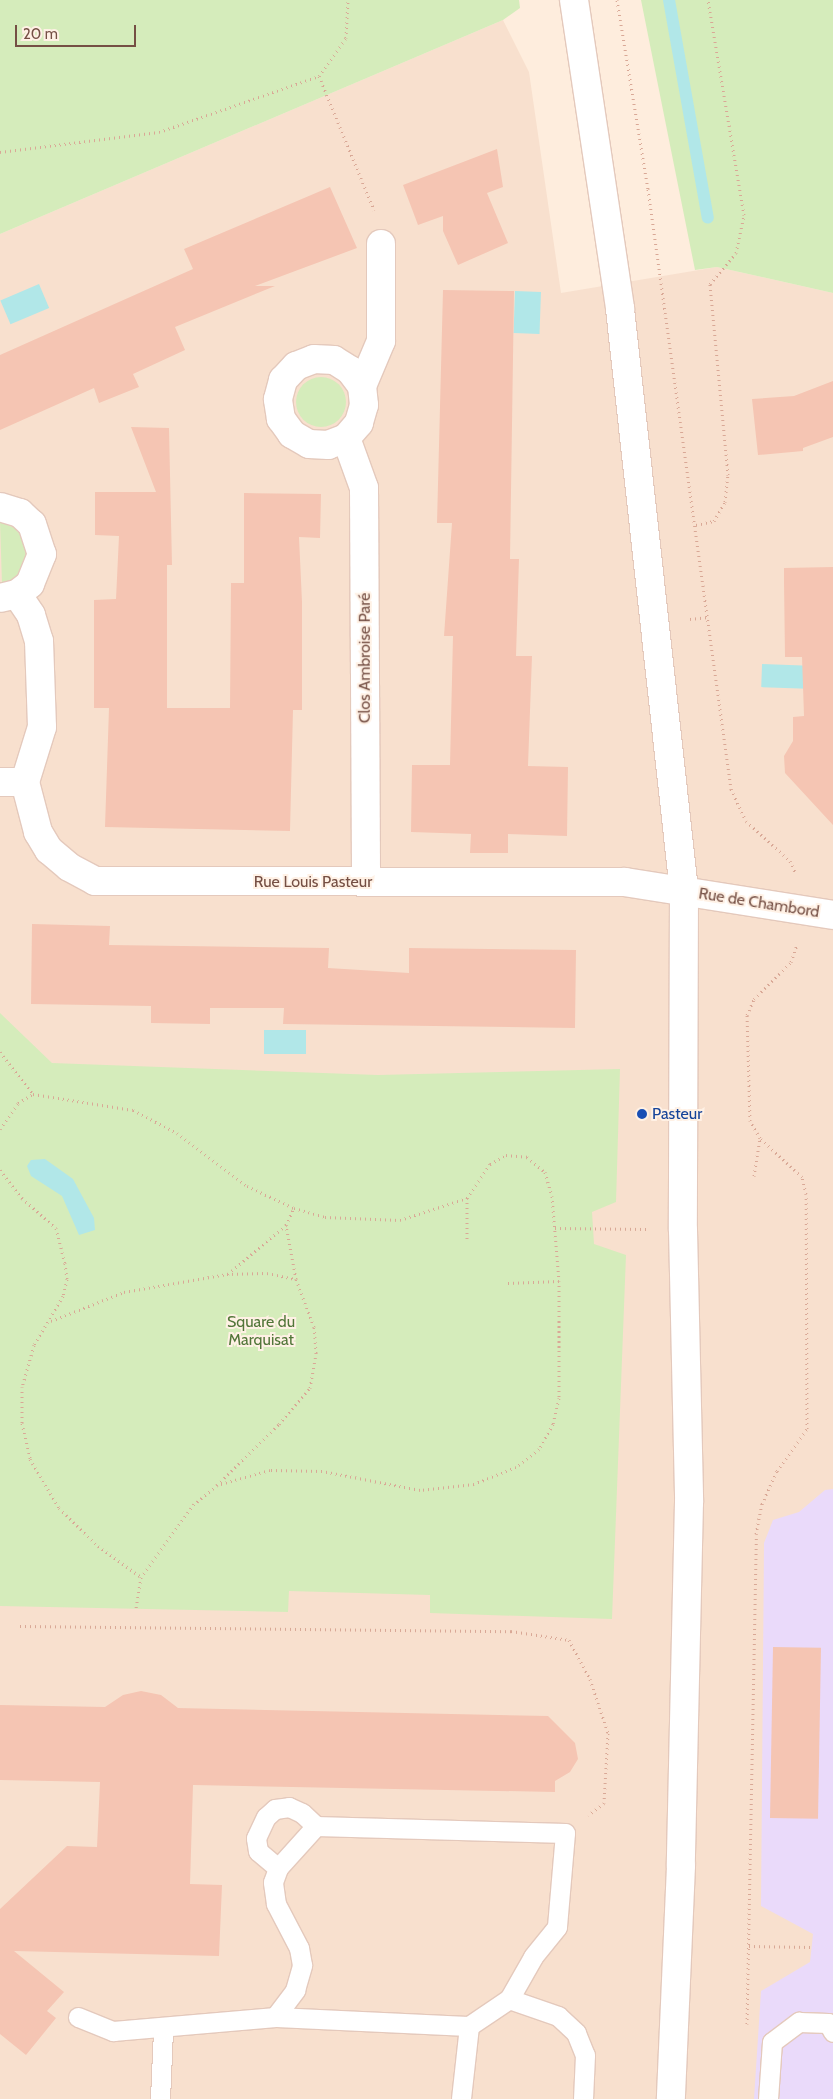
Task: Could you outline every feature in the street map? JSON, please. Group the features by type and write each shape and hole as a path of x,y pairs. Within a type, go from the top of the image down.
{"main road":[{"path":"574,0 620,309 684,891 683,1230 689,1502 681,1866 671,2099"},
{"path":"362,386 350,370 334,360 314,359 296,366 283,380 278,399 281,418 292,434 308,444 328,445 346,438 359,423 364,405 362,386 381,341 381,244"},
{"name":"Clos Ambroise Paré","path":"346,438 364,488 366,882"},
{"path":"0,507 20,513 32,524 39,539 42,554 38,570 30,584 9,596 31,615 39,641 42,727 13,782"},
{"name":"Rue Louis Pasteur","path":"13,782 49,850 68,867 95,881 625,882 684,891"},
{"name":"Rue de Chambord","path":"684,891 796,911 833,915"}],"lane":[{"path":"78,2017 113,2031 163,2029 275,2017 469,2026 508,1999 533,1957 557,1926 565,1833 316,1826 302,1813 289,1807 275,1809 266,1816 256,1838 258,1851 278,1868"},
{"path":"275,2017 295,1990 302,1965 299,1948 276,1904 273,1882 278,1868 316,1826"},
{"path":"508,1999 558,2016 576,2033 585,2055 583,2099"},
{"path":"768,2099 772,2042 799,2022 828,2023 833,2032"},
{"path":"461,2099 469,2026"},
{"path":"160,2099 163,2029"}],"path":[{"path":"0,152 159,132 319,76 346,38 348,0"},
{"path":"617,0 648,189 696,525 731,789 746,821 793,866 796,911 797,950 791,962 754,999 747,1015 750,1121 760,1138 802,1177 806,1194 806,1429 777,1471 762,1504 756,1534 747,2033"},
{"path":"696,525 714,522 725,502 728,476 710,284 736,253 744,215 708,0"},
{"path":"319,76 381,228 381,244"},
{"path":"0,1052 33,1094"},
{"path":"0,1129 18,1103 33,1094 133,1110 177,1132 247,1186 294,1208 325,1217 400,1220 467,1198"},
{"path":"754,1176 760,1138"},
{"path":"217,1485 270,1470 322,1471 420,1490 474,1484 516,1467 539,1449 553,1424 559,1398 560,1281 552,1196 545,1172 527,1157 506,1155 490,1164 467,1198 467,1240"},
{"path":"0,1170 22,1198 56,1228 67,1279 51,1321 34,1345 22,1387 22,1423 30,1459 59,1508 98,1546 141,1577"},
{"path":"227,1274 286,1225 294,1208"},
{"path":"136,1609 141,1577 194,1504 217,1485 279,1424 310,1388 316,1353 314,1326 296,1279 286,1225"},
{"path":"555,1228 683,1230"},
{"path":"51,1321 124,1292 227,1274 267,1274 296,1279"},
{"path":"508,1283 560,1281"},
{"path":"20,1626 511,1631 569,1640 590,1679 608,1733 604,1803 565,1833"},
{"path":"749,1946 812,1947"}],"shaded area":[{"path":"503,20 529,72 561,293 717,267 833,293 833,2099 0,2099 0,234"},
{"path":"833,1489 833,2099 754,2099 761,1991 810,1962 813,1934 761,1906 764,1543 773,1520 799,1512 825,1490"}],"green space":[{"path":"0,0 519,0 520,8 503,20 0,234"},
{"path":"641,0 833,0 833,293 717,267 695,270"},
{"path":"316,377 326,377 339,384 346,397 346,407 339,420 326,427 316,427 307,423 300,416 296,407 296,397 300,388 307,381"},
{"path":"0,522 15,528 24,539 27,553 24,567 15,578 2,584"},
{"name":"Square du Marquisat","path":"0,1013 52,1063 378,1075 620,1069 616,1202 592,1212 594,1244 626,1255 612,1619 430,1613 430,1595 289,1591 288,1612 0,1606"}],"water":[{"path":"39,284 49,308 10,324 0,300"},
{"path":"515,291 541,292 540,334 514,333"},
{"path":"762,664 816,666 815,689 761,687"},
{"path":"264,1030 306,1030 306,1054 264,1054"},
{"path":"45,1159 73,1179 94,1218 95,1230 79,1235 62,1196 31,1176 27,1166 31,1160"}],"building":[{"path":"497,149 503,187 487,193 508,243 458,265 443,231 443,216 418,225 403,185"},
{"path":"330,187 357,248 255,286 275,286 175,327 185,350 133,374 139,387 99,403 94,388 0,430 0,355 193,269 184,249"},
{"path":"443,290 514,291 510,559 519,559 516,656 532,656 528,766 568,767 567,836 508,834 508,853 470,853 471,834 411,832 412,765 450,765 453,636 444,636 452,523 437,523"},
{"path":"833,381 833,437 803,448 803,451 758,455 752,399 794,396"},
{"path":"131,427 169,428 172,565 167,565 167,708 230,708 231,583 244,583 244,493 321,494 320,538 299,537 302,602 302,710 293,710 290,831 105,827 109,708 94,708 94,600 116,599 119,536 95,535 95,492 156,492"},
{"path":"833,567 833,825 785,773 784,756 793,741 793,717 804,716 802,657 785,657 784,568"},
{"path":"32,924 110,926 109,945 329,948 328,968 409,973 409,948 576,950 575,1028 283,1024 284,1008 210,1008 210,1024 151,1023 151,1006 31,1004"},
{"path":"773,1647 821,1648 818,1819 770,1818"},
{"path":"141,1691 161,1695 178,1708 548,1716 575,1743 578,1759 570,1772 555,1781 555,1792 193,1785 190,1884 222,1885 219,1956 14,1951 64,1992 47,2011 56,2018 26,2055 0,2034 0,1909 67,1846 97,1847 100,1782 0,1780 0,1705 105,1707 123,1695"}],"waterway":[{"path":"669,0 708,218"}],"place":[{"name":"Pasteur","path":"642,1114"}]}
